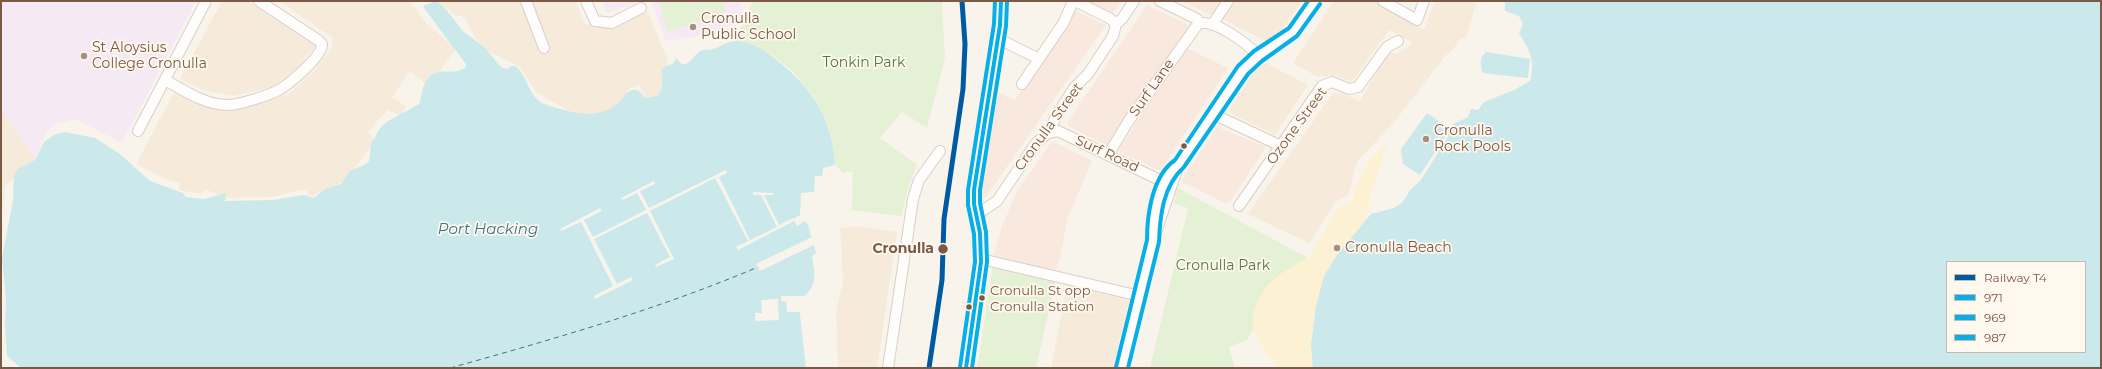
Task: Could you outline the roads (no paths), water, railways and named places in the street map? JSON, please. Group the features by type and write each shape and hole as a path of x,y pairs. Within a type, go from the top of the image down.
{"street":[{"path":"138,131 206,1"},
{"path":"165,80 199,98 227,105 276,91 291,80 313,61 322,50 322,44 258,1"},
{"path":"526,1 544,48"},
{"path":"586,1 595,21 612,23 641,8"},
{"path":"1022,84 1064,22 1074,1 1111,19 1116,24"},
{"name":"Cronulla Street","path":"977,219 982,210 997,200 1036,143 1048,133 1066,100 1085,78 1113,36 1116,24 1134,1"},
{"path":"1160,1 1197,19 1200,23 1212,25 1241,40 1258,56"},
{"path":"1212,25 1228,1"},
{"path":"1122,368 1153,241 1154,219 1172,169 1179,164 1243,70 1258,56 1290,35 1315,1"},
{"path":"1383,1 1417,20 1424,1"},
{"path":"966,368 981,259 974,204 974,190 1001,3"},
{"name":"Surf Lane","path":"1108,155 1128,122 1194,28 1200,23"},
{"path":"997,38 1039,59"},
{"name":"Ozone Street","path":"1239,206 1244,201 1322,86 1332,82 1349,89 1358,86 1387,47 1398,40"},
{"path":"1213,114 1281,146"},
{"name":"Surf Road","path":"1048,133 1058,131 1167,184"},
{"path":"888,368 913,199 919,180 940,151"},
{"path":"981,259 1140,296"}],"water":[{"name":"Port Hacking","path":"436,1 443,6 463,31 484,47 501,67 507,69 512,66 517,67 532,93 540,102 572,112 587,114 602,112 616,105 628,92 634,90 639,91 646,98 657,96 662,87 662,68 674,63 676,58 682,64 686,64 701,51 713,49 733,41 741,41 752,44 761,49 799,80 809,92 824,117 833,148 835,165 823,168 822,176 815,176 814,192 801,193 800,215 793,219 797,226 805,221 808,225 816,253 812,256 814,281 799,306 806,368 21,368 7,356 5,324 6,298 2,258 13,201 14,176 18,169 35,160 44,142 54,135 65,132 95,138 120,154 150,181 183,193 186,197 204,199 226,193 225,201 273,200 304,195 314,198 325,189 341,184 350,171 366,164 369,161 371,144 380,128 388,121 419,104 425,83 430,77 439,72 455,71 466,67 466,64 423,6"},
{"path":"1505,1 2101,1 2101,368 1313,368 1311,344 1316,306 1324,276 1337,255 1371,214 1394,208 1402,203 1411,189 1421,180 1446,140 1453,124 1468,117 1471,109 1478,110 1484,102 1514,90 1530,81 1532,61 1519,33 1523,24 1519,16 1505,11"},
{"path":"1486,52 1530,59 1528,78 1483,73 1481,62 1482,57"},
{"name":"Cronulla Rock Pools","path":"1427,113 1450,129 1420,175 1403,164 1401,149"}],"rail line":[{"name":"T4","path":"929,368 942,280 944,219 963,89 965,44 962,1"}],"place":[{"name":"Cronulla Public School","path":"693,27"},
{"name":"St Aloysius College Cronulla","path":"84,56"},
{"name":"Cronulla Rock Pools","path":"1426,139"},
{"name":"Cronulla Beach","path":"1337,248"},
{"name":"Cronulla","path":"943,249"},
{"name":"Cronulla St opp Cronulla Station","path":"982,298"}],"park label":[{"name":"Tonkin Park","path":"864,63"},
{"name":"Cronulla Park","path":"1223,266"}]}
